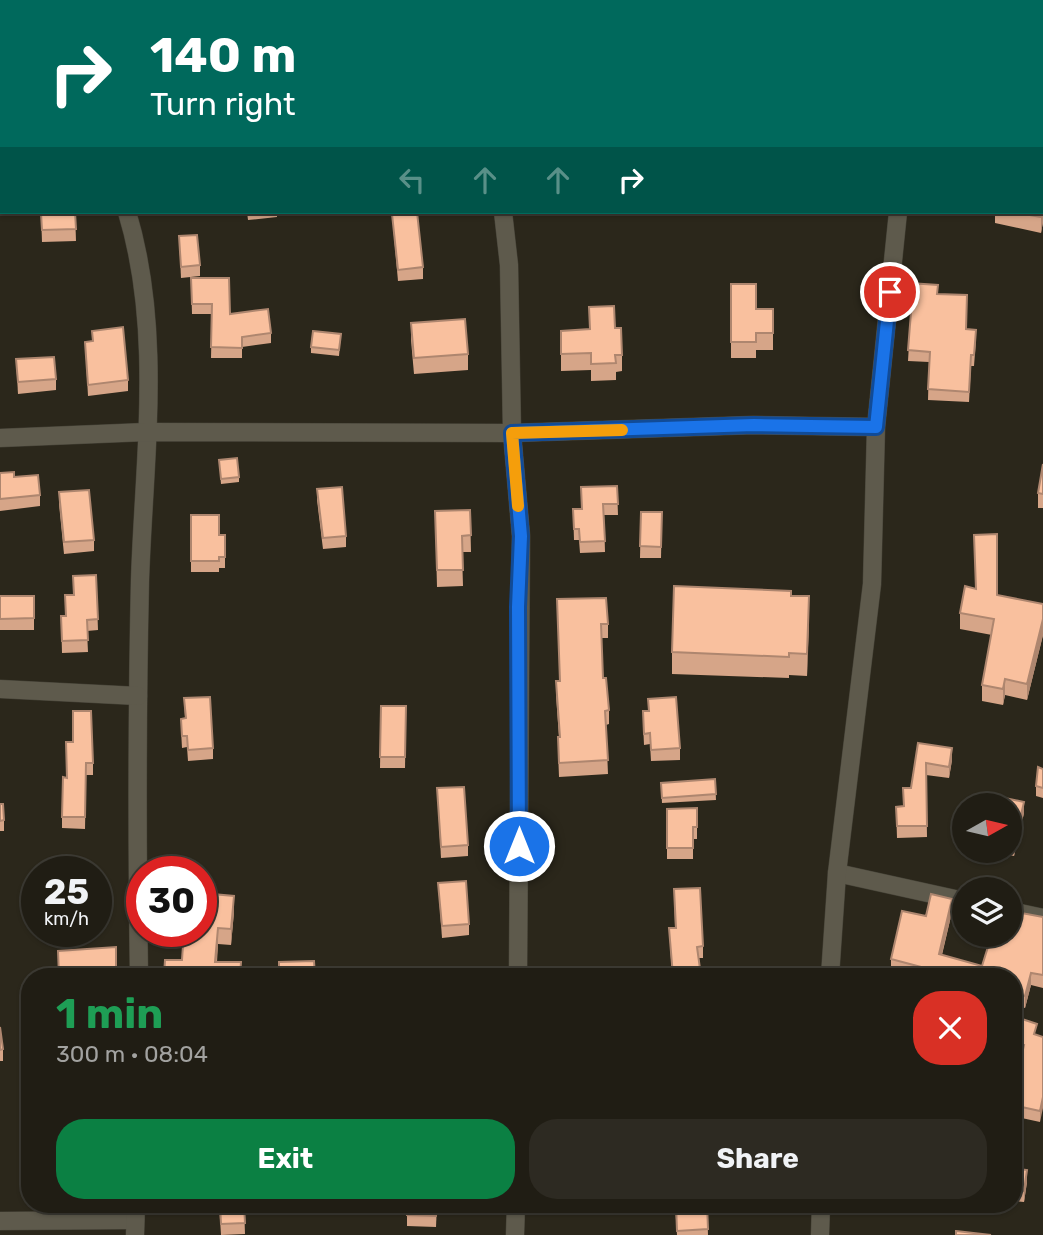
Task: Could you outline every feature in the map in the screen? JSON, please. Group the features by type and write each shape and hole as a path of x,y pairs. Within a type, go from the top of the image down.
{"street":[{"path":"128,214 148,326 149,393 138,695 139,968"},
{"path":"503,214 509,265 512,433 521,536 518,607 518,968"},
{"path":"831,968 837,873 872,584 876,427 898,214"},
{"path":"0,438 146,432 512,433 754,425 876,427"},
{"path":"0,689 138,695"},
{"path":"837,873 952,898"},
{"path":"1022,914 1043,918"},
{"path":"515,1235 516,1213"},
{"path":"820,1235 821,1213"},
{"path":"0,1221 135,1220"}],"building":[{"path":"41,214 75,214 76,229 42,230"},
{"path":"392,214 417,214 423,267 398,270"},
{"path":"197,235 200,265 181,267 179,236"},
{"path":"191,278 229,278 230,314 268,309 271,333 242,337 242,348 211,347 212,304 192,304"},
{"path":"909,283 938,285 937,294 967,295 966,329 976,330 974,355 971,355 969,392 928,389 930,352 908,350 912,300 909,300"},
{"path":"731,284 756,284 756,309 773,309 773,333 756,333 756,342 731,342"},
{"path":"614,306 615,328 621,328 622,355 615,355 616,363 591,364 591,353 561,354 561,331 590,329 589,307"},
{"path":"465,319 468,354 414,358 411,323"},
{"path":"123,327 128,380 88,385 85,342 93,341 92,331"},
{"path":"313,331 341,334 339,350 311,347"},
{"path":"54,357 56,379 18,382 16,359"},
{"path":"237,458 239,477 221,479 219,460"},
{"path":"1043,464 1043,494 1038,493"},
{"path":"14,472 14,477 38,475 40,495 0,499 0,473"},
{"path":"617,486 618,504 603,504 605,541 580,542 579,529 574,529 573,509 582,509 581,487"},
{"path":"342,487 346,536 323,538 317,489"},
{"path":"89,490 94,540 64,542 59,492"},
{"path":"470,510 471,535 462,536 463,570 437,570 435,511"},
{"path":"641,512 662,512 661,547 640,546"},
{"path":"191,515 219,515 219,535 225,535 225,557 219,557 219,561 191,561"},
{"path":"997,534 997,595 1043,604 1043,619 1027,684 1005,679 1003,689 982,685 994,619 960,613 965,586 976,589 974,535"},
{"path":"96,575 98,619 87,620 88,640 62,641 61,616 66,616 65,595 74,595 73,576"},
{"path":"674,586 791,591 791,596 809,596 807,654 789,653 789,657 672,652"},
{"path":"0,596 34,596 34,618 0,619"},
{"path":"606,598 608,624 601,624 603,678 606,678 609,710 605,711 608,760 559,763 557,599"},
{"path":"210,697 213,748 188,750 187,736 182,736 181,719 186,718 184,698"},
{"path":"676,697 680,748 651,750 650,733 644,734 643,711 649,711 648,699"},
{"path":"381,706 406,706 405,757 380,757"},
{"path":"73,711 91,711 93,763 86,763 85,817 62,817 63,777 67,778 66,742 73,742"},
{"path":"918,743 952,748 949,767 926,763 927,826 897,826 896,807 904,806 903,788 911,788"},
{"path":"1038,767 1043,769 1043,788 1036,786"},
{"path":"715,779 716,794 662,798 661,783"},
{"path":"464,787 468,845 441,847 437,788"},
{"path":"0,804 3,804 4,820 0,821"},
{"path":"697,808 693,848 667,848 667,809"},
{"path":"466,881 469,924 442,926 438,883"},
{"path":"700,888 703,946 697,947 700,968 672,968 669,928 676,928 674,889"},
{"path":"217,894 234,896 231,929 218,928 217,939"},
{"path":"931,894 952,899 939,954 982,966 988,947 1022,947 1022,913 1043,917 1043,975 1031,973 1025,996 1022,995 1022,968 925,968 891,959 902,911 926,916"},
{"path":"116,947 116,967 59,968 58,951"},
{"path":"183,947 216,947 215,962 241,962 241,968 164,968 165,960 182,960"},
{"path":"314,961 314,968 279,968 279,962"},
{"path":"1022,1019 1037,1024 1034,1034 1043,1037 1043,1097 1040,1111 1022,1107"},
{"path":"0,1027 3,1049 0,1050"},
{"path":"1022,1169 1027,1170 1022,1191"},
{"path":"220,1213 244,1213 245,1223 221,1224"},
{"path":"407,1213 436,1213 436,1216"},
{"path":"676,1213 707,1213 708,1229 677,1231"},
{"path":"956,1231 991,1235 956,1235"}],"slow traffic":[{"path":"518,506 512,433 622,430"}],"route":[{"path":"519,846 518,607 521,536 512,433 754,425 876,427 890,292"}]}
